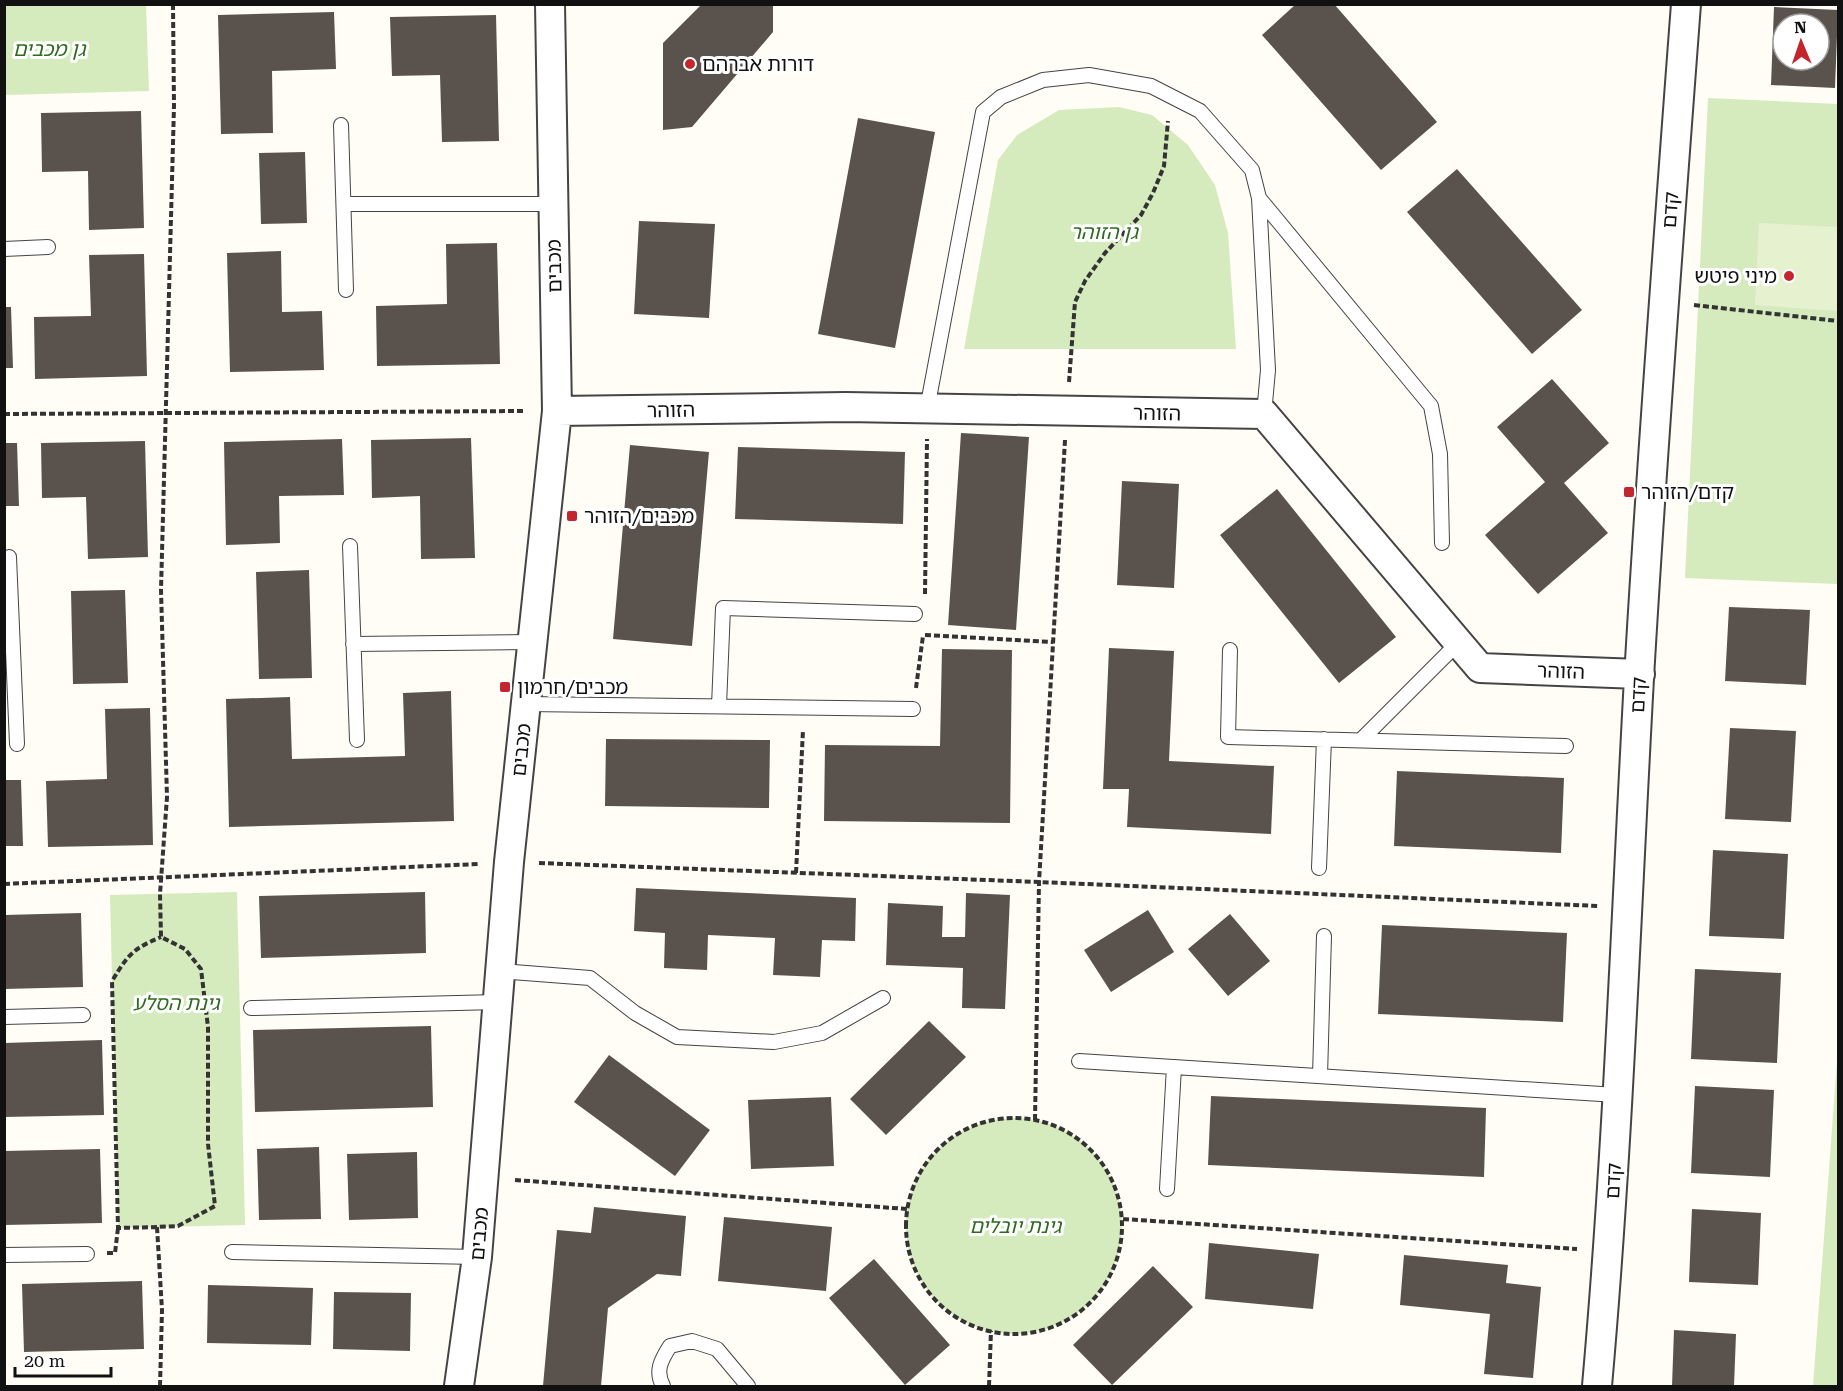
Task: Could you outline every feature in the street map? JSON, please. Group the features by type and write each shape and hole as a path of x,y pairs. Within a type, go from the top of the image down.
{"street":[{"name":"מכבים","path":"459,1386 477,1257 509,862 557,411 550,4"},
{"name":"קדם","path":"1598,1386 1609,1251 1640,674 1686,4"},
{"name":"הזוהר","path":"557,411 846,407 1264,414 1480,669 1640,674"}],"lane":[{"path":"927,409 983,112 1001,97 1043,80 1089,75 1151,86 1200,111 1252,170 1259,198 1268,370 1264,414"},
{"path":"342,125 346,290"},
{"path":"1259,198 1431,406 1440,454 1442,543"},
{"path":"344,204 553,204"},
{"path":"4,249 48,247"},
{"path":"350,546 357,740"},
{"path":"9,557 9,669 17,744"},
{"path":"719,706 723,608 920,614"},
{"path":"353,644 532,642"},
{"path":"1361,740 1458,643"},
{"path":"1230,650 1228,737 1566,746"},
{"path":"526,704 913,709"},
{"path":"1319,868 1324,739"},
{"path":"1320,1076 1324,936"},
{"path":"501,971 590,978 635,1013 676,1037 774,1042 812,1035 822,1033 883,998"},
{"path":"251,1008 498,1002"},
{"path":"4,1017 83,1015"},
{"path":"1078,1061 1617,1095"},
{"path":"1167,1189 1174,1066"},
{"path":"232,1252 477,1257"},
{"path":"4,1255 87,1254"},
{"path":"663,1386 659,1378 660,1363 670,1346 692,1341 717,1349 748,1386"}],"path":[{"path":"161,937 161,877 167,797 161,590 174,106 173,4"},
{"path":"1035,1119 1039,882 1075,302 1085,280 1105,253 1141,215 1153,193 1164,166 1168,95"},
{"path":"1664,302 1839,321"},
{"path":"913,709 923,635 920,614 927,409"},
{"path":"4,414 557,411"},
{"path":"923,635 1053,642"},
{"path":"796,873 803,729"},
{"path":"4,884 509,862 1627,907"},
{"path":"161,937 185,949 201,969 208,1028 208,1144 215,1206 178,1227 118,1228 112,981 128,955 144,944 161,937"},
{"path":"1000,1118 1035,1119 1063,1129 1086,1144 1105,1166 1118,1192 1123,1219 1120,1252 1107,1283 1085,1308 1056,1325 1035,1331 1024,1333 991,1331 960,1320 935,1300 928,1291 916,1273 907,1242 907,1209 918,1176 938,1148 967,1128 1000,1118"},
{"path":"484,1177 907,1209"},
{"path":"1123,1219 1609,1251"},
{"path":"157,1227 162,1310 160,1386"},
{"path":"989,1386 991,1331"}],"green space":[{"name":"גן מכבים","path":"4,5 146,5 149,91 5,95"},
{"path":"1708,98 1838,104 1838,584 1685,578"},
{"name":"גן הזוהר","path":"1119,107 1152,115 1188,145 1215,185 1228,233 1236,349 964,349 998,160 1017,135 1059,110"},
{"path":"1759,223 1838,227 1838,311 1755,305"},
{"name":"גינת הסלע","path":"237,892 245,1225 118,1228 110,895"},
{"path":"1838,1047 1838,1386 1813,1386"},
{"name":"גינת יובלים","path":"1014,1118 1035,1120 1055,1126 1074,1136 1090,1150 1104,1166 1114,1185 1120,1205 1122,1226 1120,1247 1114,1267 1104,1286 1090,1302 1074,1316 1055,1326 1035,1332 1014,1334 993,1332 973,1326 954,1316 938,1302 924,1286 914,1267 908,1247 906,1226 908,1205 914,1185 924,1166 938,1150 954,1136 973,1126 993,1120"}],"building":[{"path":"702,4 773,4 773,32 692,127 663,130 663,43"},
{"path":"1296,4 1334,4 1437,122 1381,170 1262,35"},
{"path":"1774,7 1838,10 1835,88 1771,85 1772,72 1831,72 1831,12 1774,12"},
{"path":"334,12 336,69 272,71 273,133 221,134 218,15"},
{"path":"496,15 499,141 442,142 440,75 392,76 390,17"},
{"path":"141,111 144,228 89,230 88,171 42,172 41,113"},
{"path":"858,118 935,132 895,348 818,334"},
{"path":"305,152 307,223 261,224 259,153"},
{"path":"1457,169 1582,310 1532,354 1407,212"},
{"path":"639,221 715,224 709,318 634,314"},
{"path":"497,243 500,364 377,366 376,306 447,304 446,244"},
{"path":"281,251 282,312 322,311 324,370 230,372 227,253"},
{"path":"144,254 147,376 35,379 34,317 91,316 89,255"},
{"path":"4,307 11,307 13,368 4,368"},
{"path":"1552,379 1609,443 1564,483 1608,533 1538,594 1485,535 1545,482 1497,427"},
{"path":"961,433 1029,437 1016,630 948,625"},
{"path":"471,438 475,558 421,559 420,496 372,498 371,440"},
{"path":"342,439 344,495 279,496 280,543 226,545 224,442"},
{"path":"145,441 148,557 88,559 86,497 42,498 41,443"},
{"path":"4,443 17,443 19,506 4,506"},
{"path":"630,445 709,452 692,646 613,639"},
{"path":"738,447 905,452 903,524 735,519"},
{"path":"1122,481 1179,484 1174,588 1117,585"},
{"path":"1277,489 1396,637 1339,683 1220,535"},
{"path":"309,570 312,678 259,679 256,572"},
{"path":"125,590 128,683 73,684 71,591"},
{"path":"1729,607 1810,610 1806,685 1725,681"},
{"path":"1109,648 1174,651 1169,761 1274,766 1271,834 1127,827 1129,789 1103,789"},
{"path":"942,649 1012,650 1010,823 824,821 825,745 940,746"},
{"path":"451,691 454,821 229,827 226,699 290,697 292,759 405,756 403,693"},
{"path":"150,708 153,845 48,847 46,781 107,779 105,709"},
{"path":"1730,728 1796,731 1791,822 1725,819"},
{"path":"606,739 770,740 769,808 605,806"},
{"path":"1397,771 1564,778 1561,853 1394,846"},
{"path":"4,780 21,780 23,846 4,846"},
{"path":"1713,850 1788,854 1784,939 1709,936"},
{"path":"636,888 856,898 855,941 822,940 820,977 773,975 775,938 708,935 707,970 664,968 665,933 634,931"},
{"path":"425,892 426,953 261,958 259,896"},
{"path":"966,893 1010,895 1005,1009 962,1008 963,968 886,965 888,903 943,906 942,937 965,937"},
{"path":"1148,910 1174,952 1111,992 1084,950"},
{"path":"81,913 83,987 4,989 4,915"},
{"path":"1230,914 1270,961 1228,996 1188,949"},
{"path":"1382,925 1567,933 1563,1022 1378,1014"},
{"path":"1695,969 1781,973 1777,1063 1691,1059"},
{"path":"929,1021 966,1057 886,1135 850,1099"},
{"path":"431,1026 433,1107 255,1112 253,1030"},
{"path":"102,1040 104,1115 4,1117 4,1043"},
{"path":"609,1055 710,1130 675,1176 574,1102"},
{"path":"1695,1086 1774,1090 1770,1177 1691,1173"},
{"path":"1211,1096 1486,1108 1484,1177 1208,1165"},
{"path":"831,1097 834,1166 751,1169 748,1100"},
{"path":"319,1147 321,1219 259,1220 257,1149"},
{"path":"100,1149 102,1223 4,1225 4,1151"},
{"path":"417,1152 418,1218 349,1220 347,1154"},
{"path":"594,1207 686,1216 681,1276 657,1274 608,1308 601,1386 543,1386 557,1230 591,1233"},
{"path":"1692,1209 1761,1213 1758,1285 1689,1282"},
{"path":"724,1217 832,1227 826,1291 718,1281"},
{"path":"1209,1243 1319,1254 1313,1309 1205,1299"},
{"path":"1404,1255 1508,1265 1506,1283 1541,1287 1533,1378 1484,1374 1490,1314 1400,1305"},
{"path":"874,1259 950,1345 905,1385 829,1298"},
{"path":"1153,1266 1193,1307 1112,1385 1073,1345"},
{"path":"142,1281 144,1349 24,1352 22,1284"},
{"path":"208,1285 313,1288 311,1345 207,1343"},
{"path":"334,1292 411,1293 410,1351 333,1349"},
{"path":"1674,1330 1736,1334 1734,1386 1672,1386"}],"place":[{"name":"דורות אברהם","path":"690,64"},
{"name":"מיני פיטש","path":"1789,276"},
{"name":"קדם/הזוהר","path":"1629,492"},
{"name":"מכבים/הזוהר","path":"572,516"},
{"name":"מכבים/חרמון","path":"505,687"}]}
